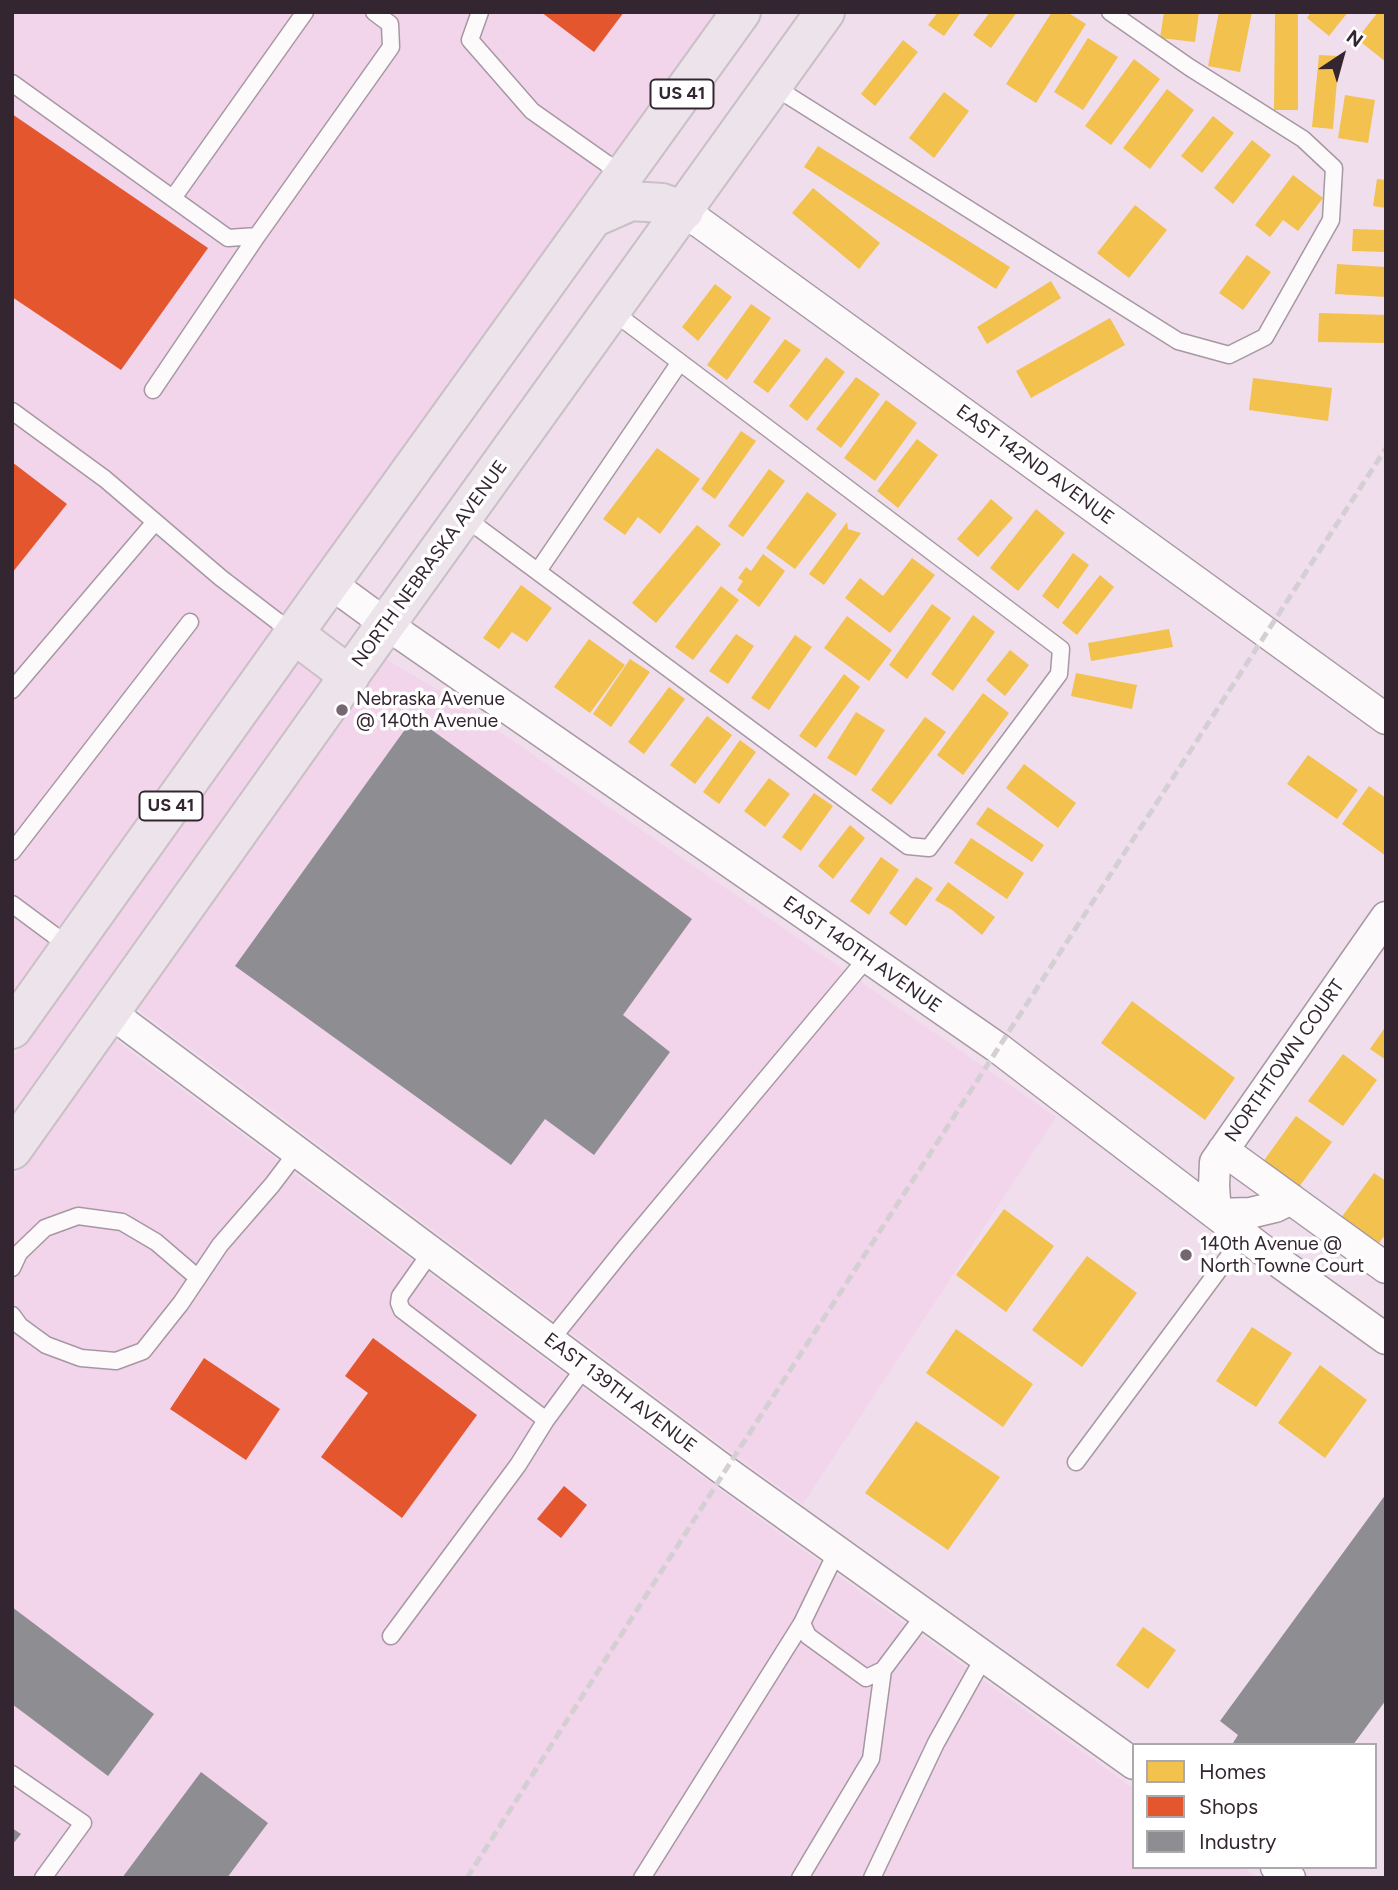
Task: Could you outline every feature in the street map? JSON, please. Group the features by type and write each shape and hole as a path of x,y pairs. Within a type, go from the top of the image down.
{"main road":[{"name":"US 41","path":"12,1029 741,12"},
{"name":"NORTH NEBRASKA AVENUE","path":"12,1150 825,12"},
{"path":"595,217 631,201 662,202 684,211"},
{"path":"294,634 350,676"}],"street":[{"name":"EAST 142ND AVENUE","path":"684,211 1386,719"},
{"name":"EAST 140TH AVENUE","path":"330,583 998,1048 1244,1236 1386,1339"},
{"name":"NORTHTOWN COURT","path":"1216,1214 1215,1162 1386,917"},
{"name":"EAST 139TH AVENUE","path":"111,1013 725,1471 1132,1763"},
{"path":"1223,1150 1386,1268"},
{"path":"1216,1214 1250,1213 1291,1199"}],"lane":[{"path":"173,198 305,12"},
{"path":"153,390 257,236 391,47 390,23 374,12"},
{"path":"480,12 470,40 523,101 532,111 624,176"},
{"path":"773,86 1178,341 1229,355 1265,337 1331,220 1334,168 1303,139 1189,67 1110,12"},
{"path":"12,83 228,238 257,236"},
{"path":"464,517 908,846 929,848 1059,674 1060,649 612,311"},
{"path":"537,571 680,362"},
{"path":"12,411 105,480 221,578 294,634"},
{"path":"12,690 155,522"},
{"path":"12,852 190,622"},
{"path":"12,904 70,947"},
{"path":"550,1341 867,958"},
{"path":"12,1315 20,1325 46,1345 80,1358 116,1361 143,1351 181,1303 220,1245 297,1152"},
{"path":"12,1268 19,1253 45,1228 78,1216 122,1222 156,1242 198,1278"},
{"path":"1076,1462 1244,1236"},
{"path":"432,1252 400,1296 398,1303 402,1310 546,1420"},
{"path":"391,1636 517,1465 585,1367"},
{"path":"642,1878 802,1623 837,1551"},
{"path":"800,1878 871,1759 884,1670 925,1614"},
{"path":"802,1623 808,1636 866,1678 884,1670"},
{"path":"872,1878 936,1744 984,1657"},
{"path":"12,1774 83,1823 43,1878"}],"shaded area":[{"path":"12,12 720,12 584,202 573,207 575,215 12,999"},
{"path":"384,658 445,694 1056,1117 803,1504 136,1008"},
{"path":"296,659 325,681 12,1121 12,1058"},
{"path":"114,1039 750,1512 1132,1788 1132,1869 1246,1869 1257,1878 12,1878 12,1180"}],"building: Homes":[{"path":"938,12 961,12 944,36 928,25"},
{"path":"990,12 1017,12 991,48 973,35"},
{"path":"1052,12 1067,12 1086,24 1036,103 1006,84"},
{"path":"1164,12 1199,12 1195,42 1160,38"},
{"path":"1219,12 1252,12 1240,72 1208,66"},
{"path":"1311,12 1348,12 1329,36 1307,18"},
{"path":"1378,12 1386,12 1386,62 1357,39"},
{"path":"1275,13 1298,14 1298,110 1274,110"},
{"path":"1088,38 1118,57 1083,110 1054,92"},
{"path":"903,40 918,52 875,106 861,94"},
{"path":"1319,55 1339,56 1333,129 1312,127"},
{"path":"1134,59 1160,79 1111,145 1085,126"},
{"path":"1167,89 1194,110 1150,169 1123,148"},
{"path":"944,92 969,111 934,158 909,138"},
{"path":"1345,95 1375,100 1368,143 1338,138"},
{"path":"1213,116 1234,133 1202,173 1181,156"},
{"path":"1252,140 1271,155 1233,204 1214,188"},
{"path":"818,146 1010,267 996,289 804,167"},
{"path":"1293,175 1323,198 1298,231 1283,220 1270,237 1255,225"},
{"path":"1377,179 1386,180 1386,208 1373,206"},
{"path":"813,188 880,243 859,269 792,213"},
{"path":"1135,205 1167,230 1129,278 1097,253"},
{"path":"1353,229 1386,230 1386,252 1352,251"},
{"path":"1247,255 1271,272 1243,310 1219,293"},
{"path":"1337,264 1386,267 1386,297 1335,294"},
{"path":"1051,281 1061,298 987,344 977,327"},
{"path":"715,284 732,297 698,341 682,327"},
{"path":"751,304 771,318 727,380 707,365"},
{"path":"1319,313 1386,315 1386,343 1318,342"},
{"path":"1110,318 1125,345 1031,398 1016,371"},
{"path":"785,339 801,350 768,393 753,382"},
{"path":"826,357 845,372 807,421 789,406"},
{"path":"856,377 880,394 841,448 816,429"},
{"path":"1253,378 1332,388 1328,421 1249,410"},
{"path":"886,400 917,423 875,481 844,458"},
{"path":"741,431 756,441 715,499 701,489"},
{"path":"917,439 938,455 898,508 877,491"},
{"path":"657,448 700,479 660,534 638,517 625,535 603,519"},
{"path":"769,469 785,481 743,537 728,526"},
{"path":"807,492 837,514 795,569 766,548"},
{"path":"991,499 1013,518 978,557 957,539"},
{"path":"1036,509 1065,533 1018,591 990,568"},
{"path":"847,522 848,529 861,533 824,585 809,574"},
{"path":"697,525 721,544 656,623 632,603"},
{"path":"1073,553 1089,565 1058,609 1042,596"},
{"path":"763,554 785,571 759,607 737,590 743,581 738,578 746,567 751,571"},
{"path":"912,558 935,575 890,633 845,598 860,578 883,596"},
{"path":"1100,575 1114,587 1077,635 1062,623"},
{"path":"521,585 552,608 527,642 512,632 499,649 483,638"},
{"path":"721,586 739,600 693,660 675,647"},
{"path":"932,604 951,618 907,679 889,665"},
{"path":"973,615 995,632 953,691 931,674"},
{"path":"847,616 892,650 869,681 824,648"},
{"path":"1169,629 1173,647 1091,661 1088,643"},
{"path":"736,634 754,646 728,684 709,671"},
{"path":"795,635 812,647 769,710 751,698"},
{"path":"589,639 625,665 590,713 554,687"},
{"path":"1010,650 1029,665 1005,696 986,680"},
{"path":"630,659 650,672 611,727 593,714"},
{"path":"1076,673 1137,685 1132,709 1071,696"},
{"path":"844,674 860,687 816,748 799,736"},
{"path":"669,687 685,699 644,754 628,742"},
{"path":"983,693 1009,713 963,775 937,755"},
{"path":"856,712 885,730 856,776 827,758"},
{"path":"707,716 732,735 695,784 670,765"},
{"path":"925,717 946,732 891,805 871,790"},
{"path":"740,740 756,752 719,804 703,792"},
{"path":"1308,755 1358,790 1337,819 1287,784"},
{"path":"1024,764 1076,803 1058,828 1006,788"},
{"path":"769,778 790,794 765,827 744,811"},
{"path":"1369,786 1386,798 1386,856 1342,824"},
{"path":"814,793 833,806 801,851 782,837"},
{"path":"988,807 1044,845 1032,862 976,824"},
{"path":"850,825 865,838 833,879 818,866"},
{"path":"971,838 1024,873 1007,899 954,863"},
{"path":"881,857 899,870 869,915 850,901"},
{"path":"916,877 933,888 906,926 889,913"},
{"path":"948,882 995,917 982,935 952,910 935,900"},
{"path":"1132,1001 1235,1078 1205,1120 1101,1043"},
{"path":"1386,1026 1386,1060 1370,1049"},
{"path":"1343,1054 1377,1080 1343,1126 1308,1101"},
{"path":"1296,1116 1332,1142 1296,1191 1260,1166"},
{"path":"1374,1173 1386,1181 1386,1234 1375,1248 1338,1222"},
{"path":"1004,1209 1054,1246 1006,1312 956,1275"},
{"path":"1087,1256 1137,1293 1082,1367 1032,1330"},
{"path":"1252,1327 1292,1353 1256,1407 1216,1381"},
{"path":"956,1329 1033,1384 1003,1427 926,1373"},
{"path":"1320,1365 1367,1400 1325,1458 1278,1423"},
{"path":"916,1421 1000,1477 948,1550 865,1493"},
{"path":"1143,1627 1176,1650 1148,1689 1116,1665"}],"building: Shops":[{"path":"541,12 624,12 594,52"},
{"path":"12,114 208,248 121,370 12,297"},
{"path":"12,462 67,504 12,573"},
{"path":"373,1338 477,1415 402,1518 321,1457 368,1393 345,1376"},
{"path":"204,1358 280,1409 246,1460 170,1409"},
{"path":"564,1486 587,1505 561,1538 537,1519"}],"building: Industry":[{"path":"414,717 692,919 623,1015 670,1052 594,1155 545,1119 511,1165 235,966"},
{"path":"1386,1494 1386,1700 1354,1743 1233,1743 1238,1735 1220,1721"},
{"path":"12,1607 154,1714 108,1776 12,1704"},
{"path":"201,1772 268,1823 227,1878 122,1878"},
{"path":"12,1828 21,1834 12,1845"}],"railway":[{"path":"467,1878 725,1471 1386,448"}],"place":[{"name":"Nebraska Avenue @ 140th Avenue","path":"342,710"},
{"name":"140th Avenue @ North Towne Court","path":"1186,1255"}]}
